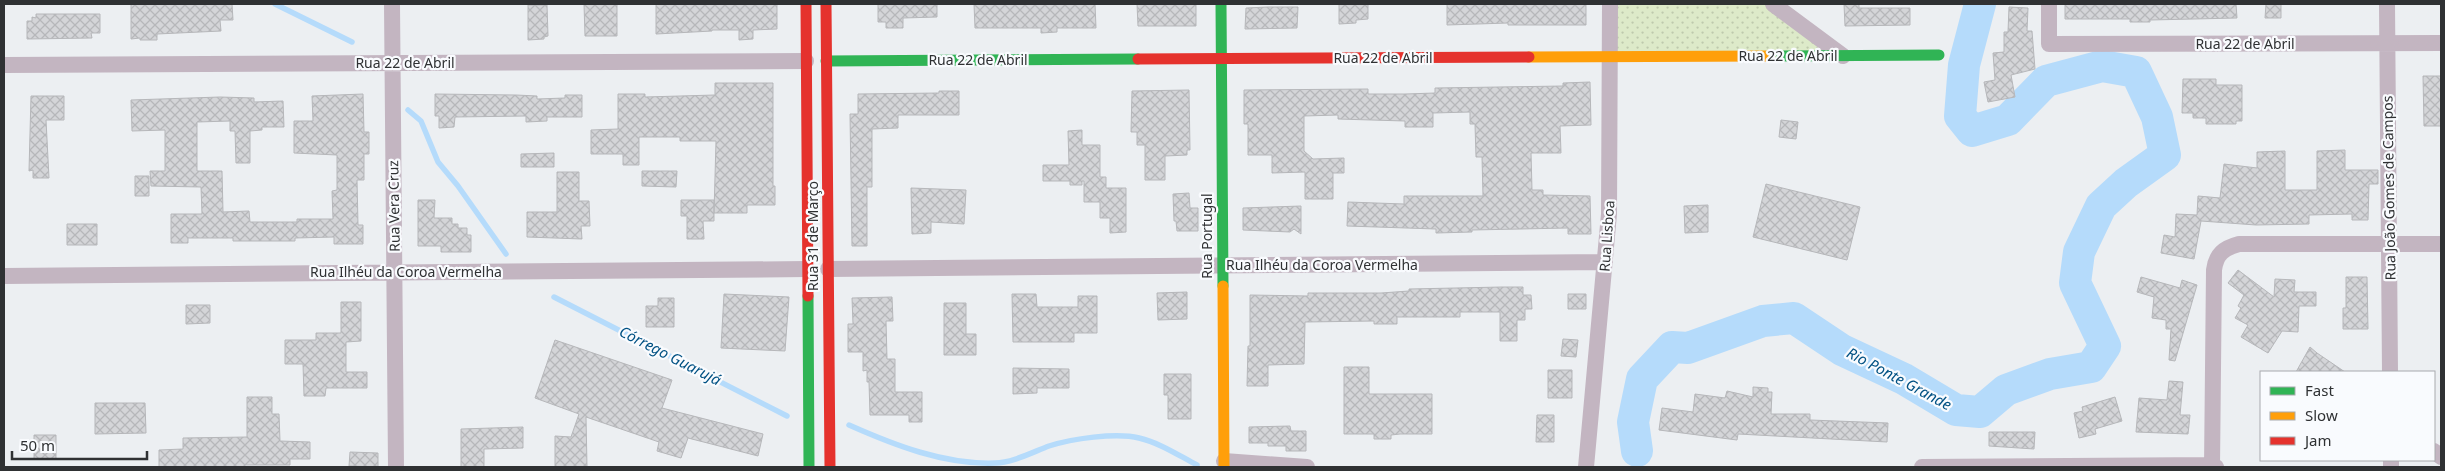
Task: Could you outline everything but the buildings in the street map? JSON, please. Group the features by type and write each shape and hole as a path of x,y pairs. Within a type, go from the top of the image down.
{"street":[{"name":"Rua Vera Cruz","path":"392,4 396,467"},
{"name":"Rua 31 de Março","path":"806,4 809,467"},
{"name":"Rua 31 de Março","path":"826,4 830,467"},
{"name":"Rua Portugal","path":"1221,4 1224,464"},
{"name":"Rua Lisboa","path":"1586,467 1605,262 1610,170 1610,4"},
{"path":"1773,4 1843,56"},
{"name":"Rua 22 de Abril","path":"2049,4 2049,44 2441,43"},
{"name":"Rua João Gomes de Campos","path":"2387,4 2390,371"},
{"name":"Rua 22 de Abril","path":"826,61 1939,56"},
{"name":"Rua 22 de Abril","path":"4,66 806,61"},
{"path":"1922,467 2213,466 2214,270 2216,260 2221,252 2240,244 2441,244"},
{"name":"Rua Ilhéu da Coroa Vermelha","path":"828,269 1605,262"},
{"name":"Rua Ilhéu da Coroa Vermelha","path":"4,276 808,269"},
{"path":"1224,464 1307,467"}],"green space":[{"path":"1610,4 1773,4 1843,56 1610,57"}],"waterway":[{"name":"Córrego Guarujá","path":"275,4 352,42"},
{"name":"Rio Ponte Grande","path":"1637,451 1633,422 1642,379 1672,347 1688,348 1763,321 1794,318 1842,350 1904,379 1956,410 1980,412 2006,390 2050,374 2091,367 2105,346 2075,283 2079,252 2101,206 2126,183 2165,155 2157,117 2136,72 2102,66 2046,81 2008,120 1972,131 1960,116 1964,65 1980,4"},
{"name":"Córrego Guarujá","path":"408,110 421,121 438,162 458,186 506,254"},
{"name":"Córrego Guarujá","path":"554,297 787,416"},
{"name":"Córrego Guarujá","path":"849,425 884,440 920,452 957,461 1002,463 1058,443 1094,437 1129,436 1154,443 1197,465"}],"traffic: fast":[{"path":"1221,4 1223,286"},
{"path":"1770,56 1939,55"},
{"path":"826,61 1138,59"},
{"path":"808,296 809,467"}],"traffic: slow":[{"path":"1529,57 1770,56"},
{"path":"1223,286 1224,467"}],"traffic: jam":[{"path":"806,4 808,296"},
{"path":"826,4 830,467"},
{"path":"1138,59 1529,57"}]}
